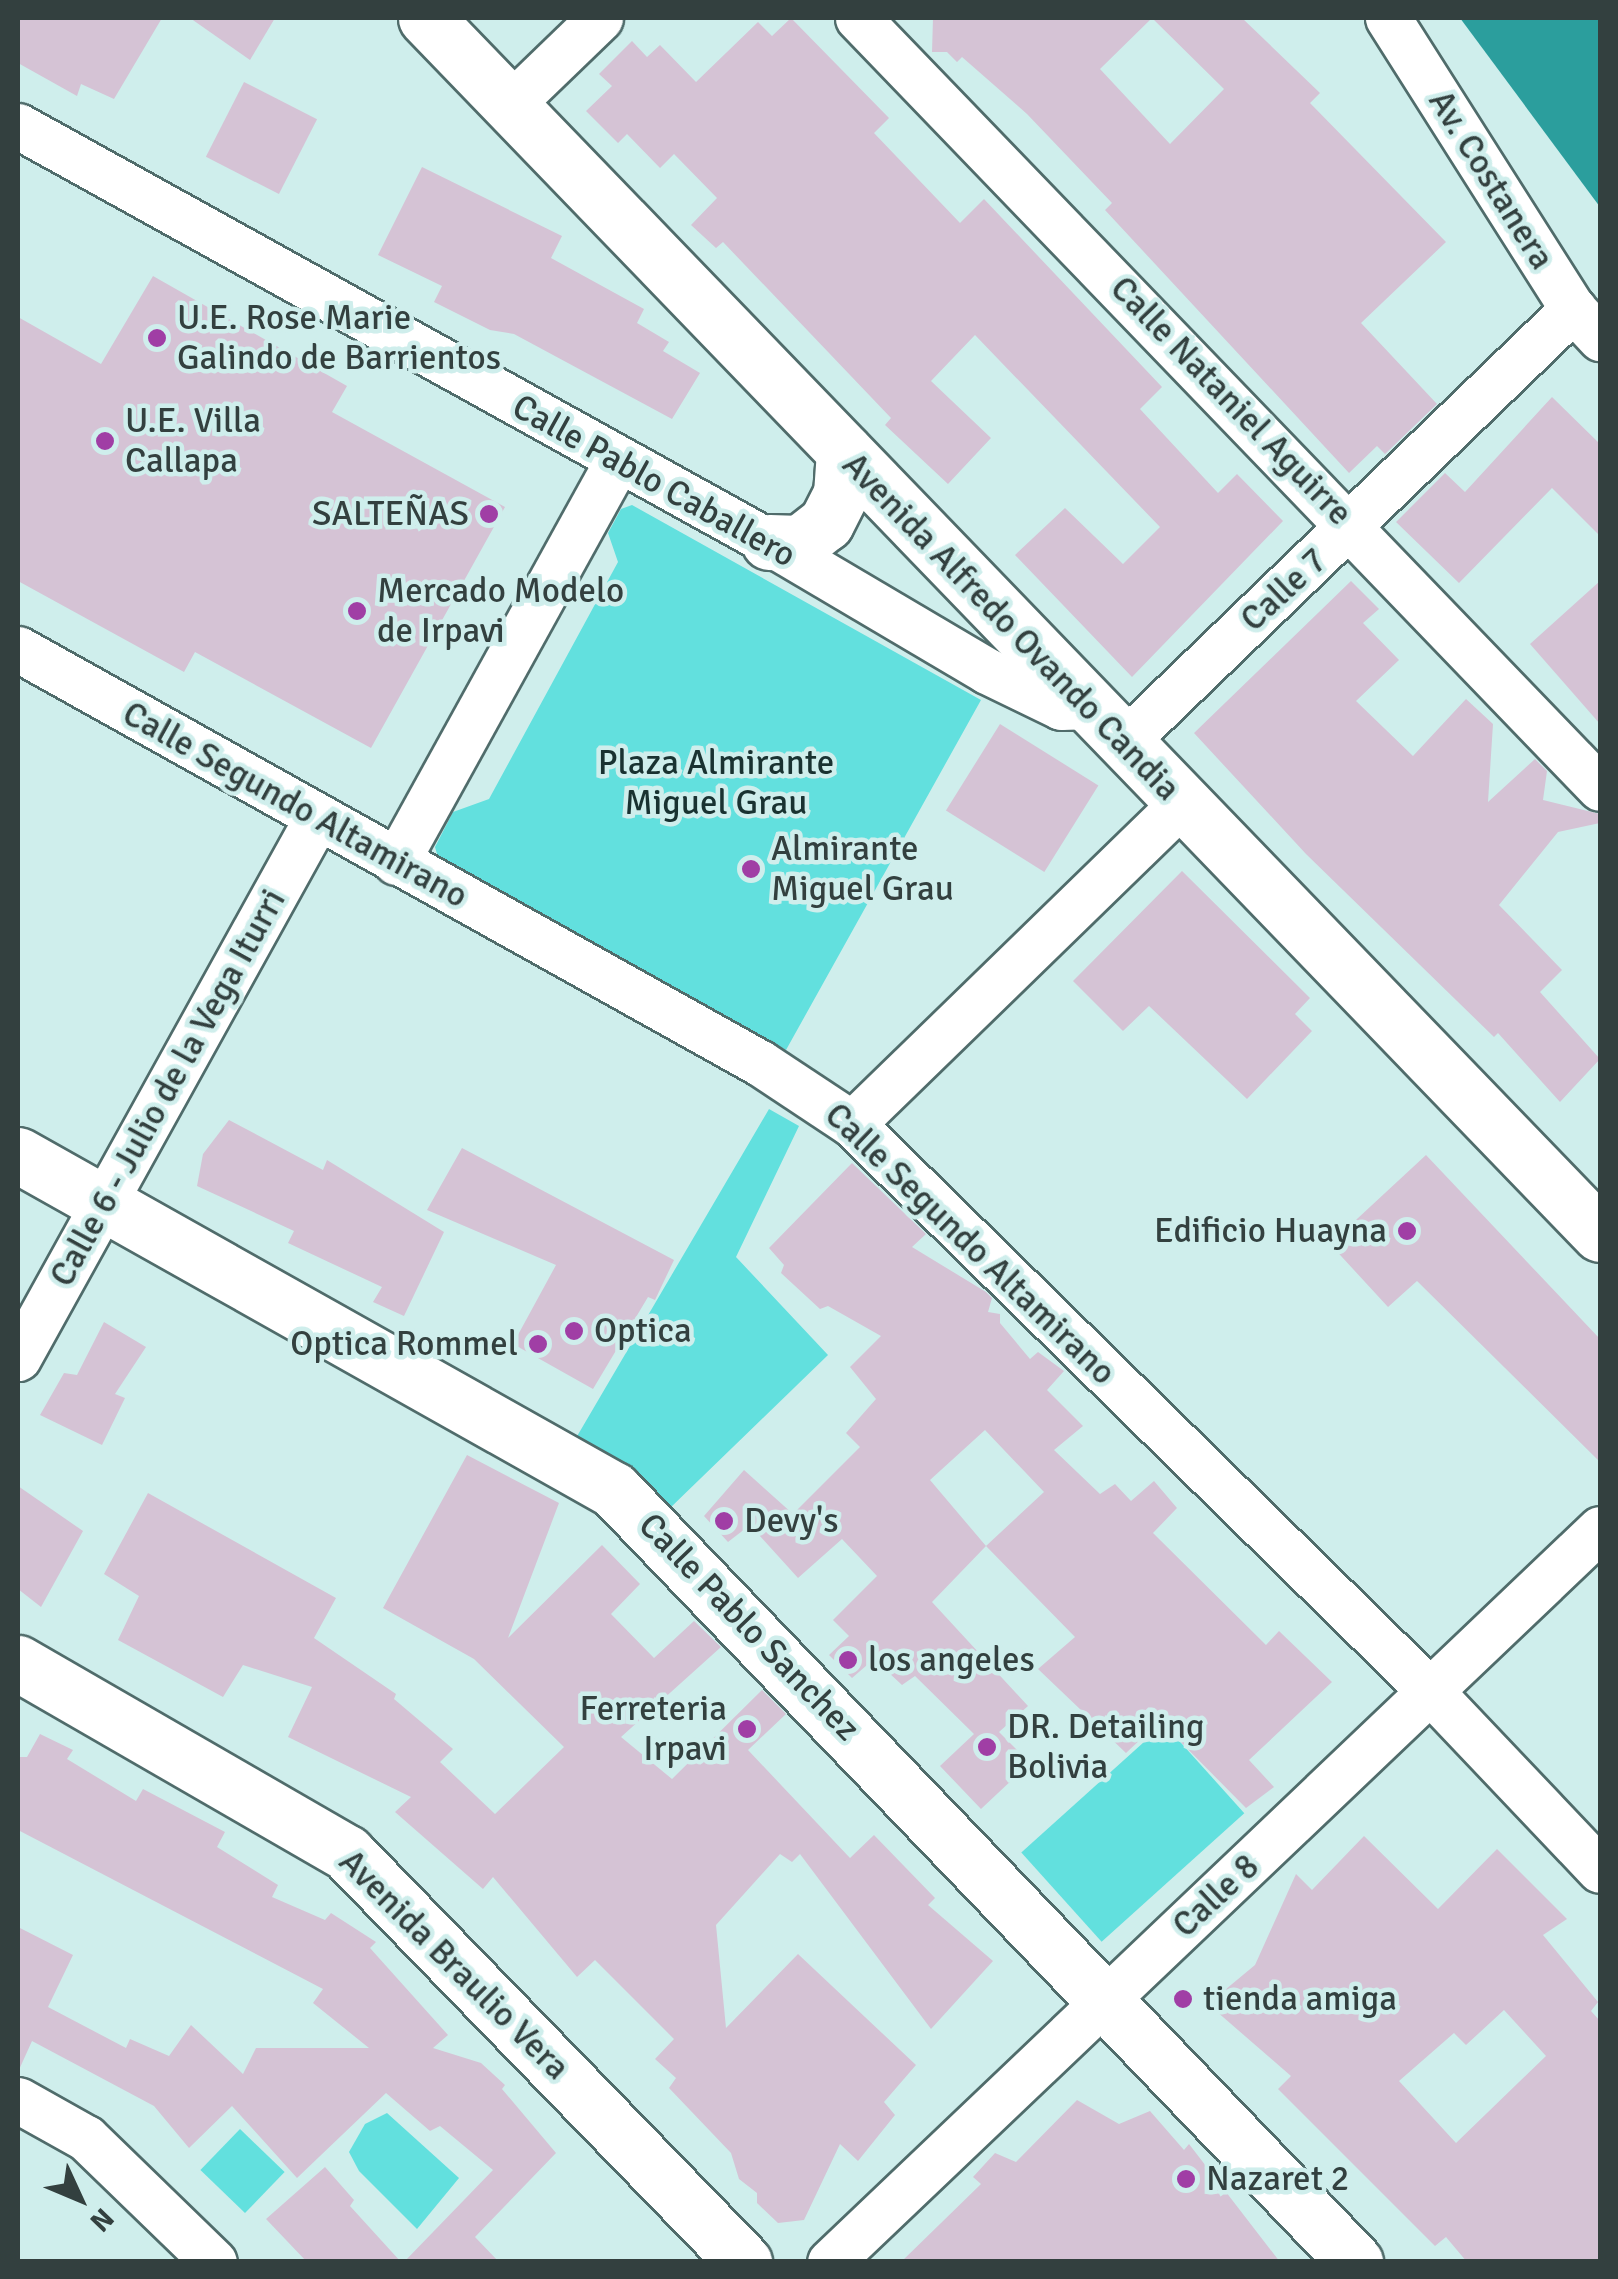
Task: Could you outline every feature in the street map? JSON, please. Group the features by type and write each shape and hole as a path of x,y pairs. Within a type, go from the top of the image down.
{"main road":[{"name":"Avenida Alfredo Ovando Candia","path":"426,18 1180,805 1600,1234"},
{"path":"768,542 800,544 826,523 842,494 844,451"},
{"name":"Calle Pablo Sanchez","path":"18,1155 614,1490 1354,2262"},
{"name":"Avenida Braulio Vera","path":"18,1663 347,1853 744,2262"}],"street":[{"path":"510,105 600,18"},
{"name":"Calle Nataniel Aguirre","path":"858,18 1352,526 1600,788"},
{"name":"Av. Costanera","path":"1388,18 1587,323"},
{"name":"Calle Pablo Caballero","path":"18,126 617,462 768,542 1032,694 1103,725"},
{"name":"Calle 7","path":"1103,725 1352,526 1587,323"},
{"path":"396,862 617,462"},
{"name":"Calle Segundo Altamirano","path":"18,648 760,1063 852,1124 1431,1692 1600,1870"},
{"path":"852,1124 1180,805"},
{"name":"Calle 6 - Julio de la Vega Iturri","path":"18,1358 318,818"},
{"name":"Calle 8","path":"830,2262 1600,1529"},
{"path":"18,2100 86,2138 214,2262"}],"green space":[{"name":"Plaza Almirante Miguel Grau","path":"632,505 981,700 786,1050 439,861 435,847 453,812 489,799 618,562 608,533 621,509"},
{"path":"769,1109 799,1126 736,1257 828,1355 669,1509 576,1438"},
{"path":"1164,1724 1244,1813 1102,1942 1021,1852"},
{"path":"387,2113 459,2178 417,2229 359,2171 349,2152 365,2124"},
{"path":"240,2129 285,2172 245,2213 200,2170"}],"shaded area":[{"path":"1460,18 1600,18 1600,207"}],"building":[{"path":"18,18 162,18 114,99 81,84 77,96 18,63"},
{"path":"190,18 275,18 250,60"},
{"path":"791,18 889,118 874,133 960,223 984,199 1162,387 1140,409 1218,493 1237,474 1283,521 1132,677 1015,555 1065,508 1123,564 1160,527 975,335 931,381 991,438 948,484 885,425 891,418 723,242 716,248 691,225 717,198 674,154 660,168 627,134 618,143 586,111 612,86 599,74 632,41 647,57 660,45 696,82 758,22 772,36"},
{"path":"933,18 1152,18 1242,18 1320,93 1310,103 1446,242 1361,323 1437,404 1385,454 1377,446 1349,473 1105,210 1112,203 1027,114 962,57 957,62 947,52 932,52","holes":["1152,18 1224,89 1170,144 1100,69"]},
{"path":"244,82 317,119 279,194 206,157"},
{"path":"422,167 562,236 551,258 644,309 637,323 669,342 663,351 700,373 672,419 514,334 490,330 434,302 442,286 378,255"},
{"path":"153,276 347,386 332,412 505,507 371,748 195,652 184,672 18,581 18,317 101,364"},
{"path":"1552,397 1600,444 1600,536 1552,488 1459,583 1396,522 1445,473 1465,492"},
{"path":"1351,581 1379,609 1363,623 1399,660 1356,701 1413,756 1466,699 1493,724 1488,802 1535,759 1547,771 1543,800 1600,814 1600,823 1558,832 1499,905 1562,970 1540,992 1600,1059 1560,1102 1498,1033 1494,1037 1306,854 1194,733"},
{"path":"1600,581 1600,724 1530,644"},
{"path":"1000,724 1098,785 1044,872 946,811"},
{"path":"1182,871 1310,998 1295,1014 1312,1031 1247,1099 1149,1006 1123,1031 1073,981"},
{"path":"229,1120 323,1170 327,1160 444,1232 404,1316 373,1302 382,1287 288,1243 294,1231 197,1186 203,1154"},
{"path":"462,1148 674,1260 655,1300 648,1297 593,1389 513,1344 556,1265 427,1210"},
{"path":"1426,1155 1600,1339 1600,1462 1417,1281 1388,1307 1330,1244"},
{"path":"852,1163 926,1234 912,1247 986,1292 992,1298 988,1312 1000,1314 1000,1323 1030,1359 1038,1352 1064,1371 1047,1390 1083,1426 1054,1450 1100,1494 1115,1484 1131,1501 1154,1481 1177,1508 1153,1533 1266,1645 1279,1631 1332,1682 1249,1760 1274,1787 1246,1808 1160,1721 1126,1753 1038,1669 1075,1637 986,1546 932,1602 1028,1706 999,1732 1030,1763 981,1809 940,1766 974,1734 915,1676 902,1685 874,1659 852,1678 829,1655 849,1636 833,1620 877,1576 842,1539 798,1578 750,1525 728,1542 704,1516 744,1470 793,1514 860,1447 846,1433 876,1399 850,1367 881,1336 828,1306 820,1309 781,1273 784,1265 769,1248","holes":["985,1430 1044,1492 986,1546 930,1480"]},
{"path":"104,1322 146,1347 115,1394 125,1398 102,1445 40,1415 64,1373 77,1375"},
{"path":"467,1455 559,1503 508,1638 602,1545 640,1584 611,1614 654,1658 694,1621 721,1647 621,1737 672,1779 762,1690 786,1714 748,1750 850,1858 874,1835 935,1898 928,1905 993,1961 931,2029 800,1854 792,1862 780,1854 716,1925 726,2028 798,1954 916,2065 884,2102 895,2115 858,2161 840,2144 804,2220 778,2223 757,2203 757,2193 739,2179 731,2153 669,2088 676,2078 655,2059 674,2039 595,1960 577,1977 493,1877 483,1889 395,1812 411,1797 288,1737 312,1687 243,1665 223,1697 118,1640 139,1596 104,1574 148,1493 336,1598 314,1638 396,1694 394,1699 453,1749 440,1762 495,1814 564,1747 474,1659 383,1608"},
{"path":"18,1486 83,1531 41,1607 18,1589"},
{"path":"40,1734 73,1750 67,1759 136,1801 143,1789 225,1832 217,1847 278,1885 272,1897 325,1920 331,1913 376,1942 370,1948 448,2035 433,2048 481,2063 505,2085 502,2089 556,2153 475,2237 499,2262 404,2262 493,2170 440,2126 430,2131 386,2093 297,2178 232,2106 189,2148 154,2106 32,2041 18,2072 18,1927 73,1955 48,2007 126,2048 130,2039 169,2056 191,2025 243,2074 256,2048 369,2048 313,2003 323,1989 18,1830 18,1757 27,1757"},
{"path":"1364,1836 1438,1909 1497,1849 1567,1919 1543,1935 1598,2002 1591,2011 1600,2021 1600,2262 1467,2262 1446,2237 1435,2246 1278,2089 1291,2076 1208,2004 1255,1965 1296,1874 1312,1890","holes":["1504,2010 1546,2056 1456,2143 1399,2081 1454,2033 1466,2045"]},
{"path":"1077,2100 1119,2124 1150,2111 1184,2150 1189,2144 1280,2262 901,2262 981,2184 973,2177 995,2153 1016,2162"},
{"path":"325,2167 354,2200 350,2206 401,2262 307,2262 266,2219"}],"place":[{"name":"U.E. Rose Marie Galindo de Barrientos","path":"157,338"},
{"name":"U.E. Villa Callapa","path":"105,441"},
{"name":"SALTEÑAS","path":"489,514"},
{"name":"Mercado Modelo de Irpavi","path":"357,611"},
{"name":"Almirante Miguel Grau","path":"751,869"},
{"name":"Edificio Huayna","path":"1407,1231"},
{"name":"Optica","path":"574,1331"},
{"name":"Optica Rommel","path":"538,1344"},
{"name":"Devy's","path":"724,1521"},
{"name":"los angeles","path":"848,1660"},
{"name":"Ferreteria Irpavi","path":"747,1729"},
{"name":"DR. Detailing Bolivia","path":"987,1747"},
{"name":"tienda amiga","path":"1183,1999"},
{"name":"Nazaret 2","path":"1186,2179"}]}
